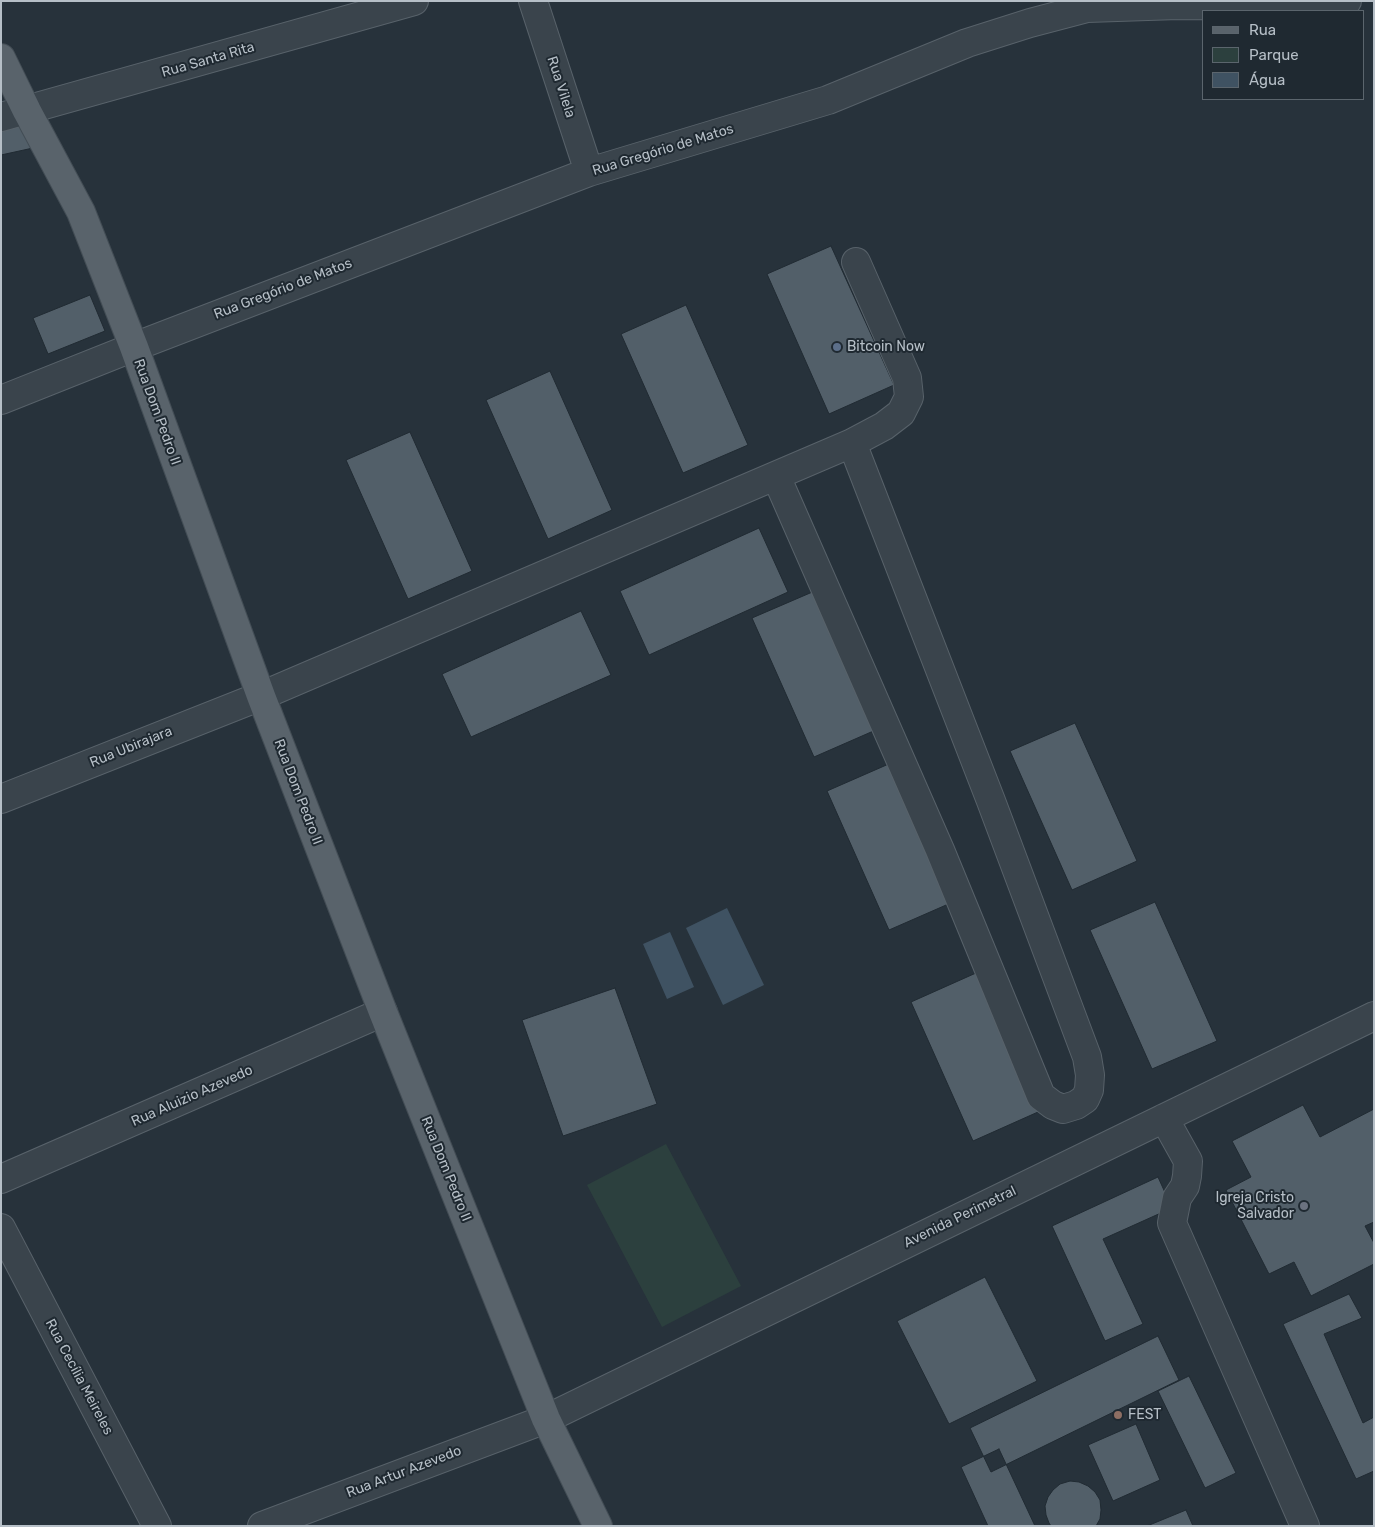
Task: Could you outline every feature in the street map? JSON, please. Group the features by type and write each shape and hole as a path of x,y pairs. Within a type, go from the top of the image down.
{"main road":[{"name":"Rua Dom Pedro II","path":"1,58 81,212 134,347 261,696 384,1012 546,1419 598,1526"}],"street":[{"name":"Rua Santa Rita","path":"1,117 414,1"},
{"name":"Rua Vilela","path":"533,1 589,172"},
{"name":"Rua Gregório de Matos","path":"1,400 589,172 828,100 967,42 1030,23 1086,8 1178,5 1320,6 1347,1"},
{"name":"Rua Ubirajara","path":"1,799 261,696 776,476 852,443 884,426 901,413 909,397 907,378 856,262"},
{"path":"776,476 940,850 1041,1096 1053,1105 1063,1109 1076,1105 1085,1099 1089,1090 1090,1075 1086,1057 987,792 852,443"},
{"name":"Rua Aluizio Azevedo","path":"1,1179 384,1012"},
{"name":"Avenida Perimetral","path":"546,1419 1374,1016"},
{"path":"1164,1118 1188,1161 1187,1176 1177,1198 1172,1223 1305,1526"},
{"name":"Rua Cecília Meireles","path":"1,1228 157,1526"},
{"name":"Rua Artur Azevedo","path":"262,1526 546,1419"}],"green space":[{"path":"666,1144 741,1286 662,1327 587,1185"}],"water":[{"path":"727,908 764,985 723,1005 686,928"},
{"path":"670,932 694,987 667,999 643,944"}],"building":[{"path":"22,120 33,148 1,155 1,126"},
{"path":"831,246 894,385 829,414 767,274"},
{"path":"90,295 105,331 48,354 33,318"},
{"path":"686,305 748,445 683,473 621,334"},
{"path":"550,371 612,510 548,539 486,400"},
{"path":"410,432 472,571 408,599 346,460"},
{"path":"759,528 788,592 649,655 620,591"},
{"path":"817,590 878,729 814,757 752,618"},
{"path":"581,611 611,675 471,737 442,674"},
{"path":"1075,723 1137,861 1072,890 1010,751"},
{"path":"891,763 953,902 889,930 827,791"},
{"path":"1155,902 1217,1041 1152,1069 1090,930"},
{"path":"976,973 1038,1112 973,1141 911,1002"},
{"path":"615,988 657,1104 563,1136 522,1020"},
{"name":"Igreja Cristo Salvador","path":"1303,1105 1320,1137 1374,1109 1374,1222 1365,1226 1374,1243 1374,1264 1311,1296 1294,1262 1269,1274 1226,1190 1251,1177 1232,1141"},
{"path":"1158,1177 1172,1208 1103,1239 1143,1324 1105,1341 1052,1226"},
{"path":"985,1277 1037,1381 949,1424 897,1321"},
{"path":"1349,1294 1362,1318 1324,1334 1363,1423 1374,1417 1374,1471 1356,1479 1283,1324"},
{"path":"1158,1336 1179,1380 991,1472 970,1428"},
{"path":"1189,1376 1236,1473 1205,1488 1158,1391"},
{"path":"1136,1424 1160,1480 1113,1501 1088,1445"},
{"path":"999,1449 1035,1526 988,1526 961,1467"},
{"path":"1070,1481 1088,1486 1100,1500 1100,1519 1096,1526 1051,1526 1049,1523 1045,1506 1048,1497 1060,1484"},
{"path":"1186,1510 1193,1526 1147,1526"}],"place":[{"name":"Bitcoin Now","path":"837,347"},
{"name":"Igreja Cristo Salvador","path":"1304,1206"},
{"name":"FEST","path":"1118,1415"}]}
